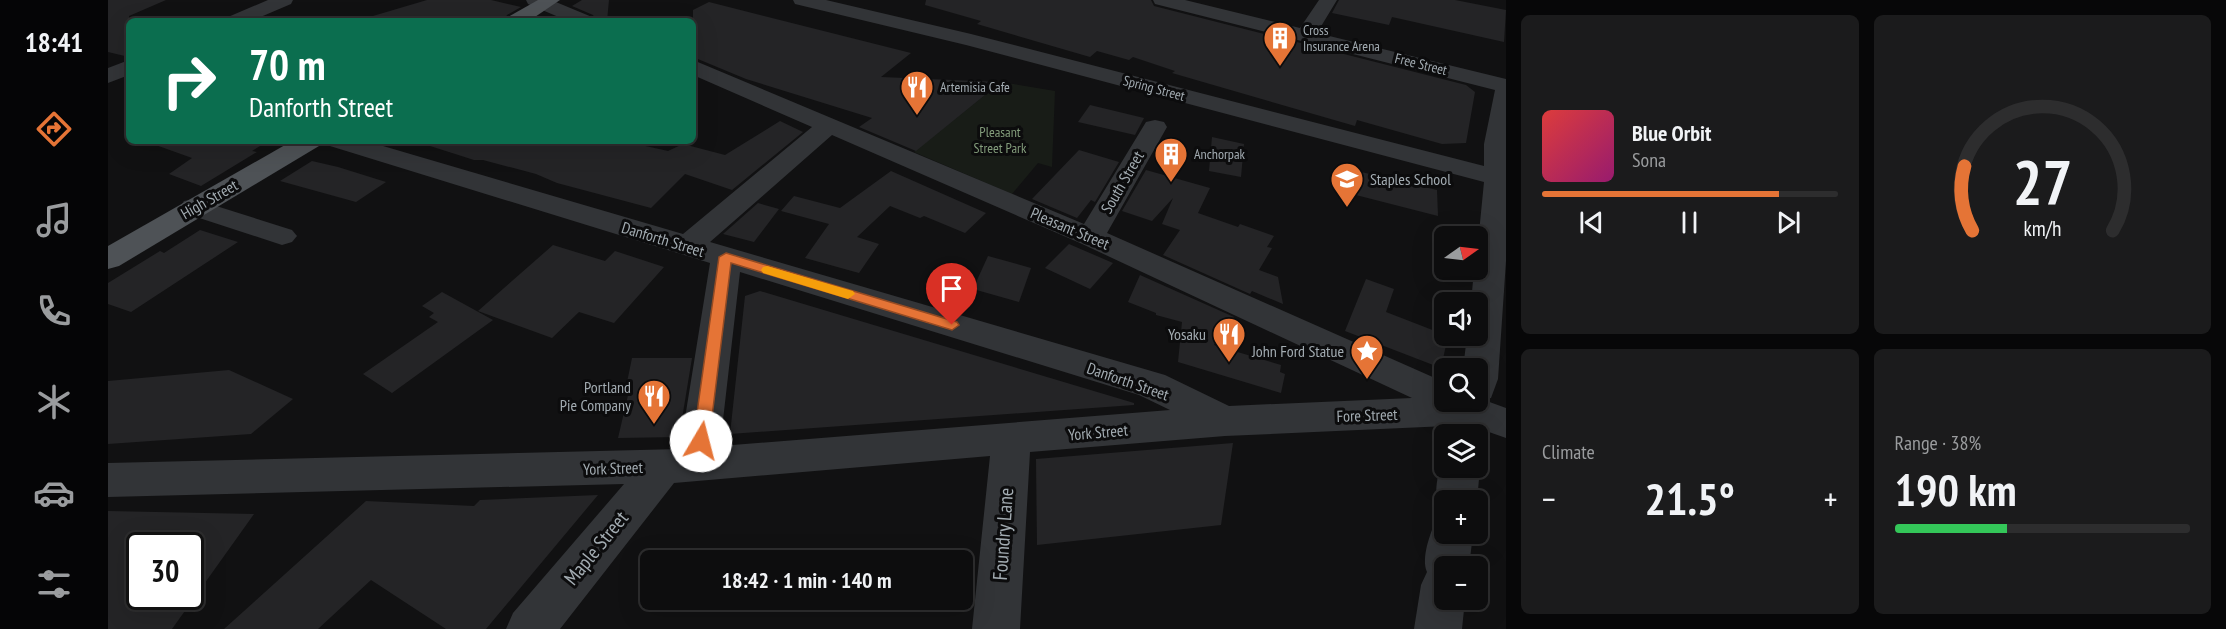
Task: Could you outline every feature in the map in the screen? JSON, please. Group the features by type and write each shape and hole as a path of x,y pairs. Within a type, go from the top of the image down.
{"main road":[{"path":"519,18 543,1"},
{"name":"High Street","path":"108,259 305,144"}],"street":[{"path":"242,18 284,0"},
{"name":"Spring Street","path":"802,0 971,40 1502,179"},
{"path":"856,13 882,0"},
{"name":"Free Street","path":"1162,0 1506,88"},
{"path":"1306,35 1328,0"},
{"path":"543,1 579,18"},
{"name":"Pleasant Street","path":"696,68 1090,237 1434,392"},
{"path":"1482,358 1502,179 1497,144 1506,88"},
{"path":"687,246 829,125"},
{"name":"South Street","path":"1090,237 1155,127"},
{"name":"Danforth Street","path":"349,144 1152,385 1225,421"},
{"path":"194,207 282,236"},
{"path":"680,465 726,257"},
{"name":"Fore Street","path":"1225,421 1434,408"},
{"name":"Fore Street","path":"1479,412 1506,423"},
{"name":"York Street","path":"108,480 680,465 1225,421"},
{"name":"Foundry Lane","path":"996,629 1011,439"},
{"name":"Maple Street","path":"530,629 680,465"},
{"path":"1438,629 1441,610"}],"green space":[{"name":"Pleasant Street Park","path":"1001,82 1055,91 1052,167 1038,163 1012,194 914,152"}],"building":[{"path":"108,0 166,0 126,18 126,56 108,52"},
{"path":"427,0 491,0 521,7 505,18 373,18 373,16"},
{"path":"582,0 609,0 607,18 595,18 572,6"},
{"name":"Cross Insurance Arena","path":"926,0 1151,0 1154,6 1466,85 1475,92 1466,143 1442,144 1357,120 1355,126 1172,73 1175,71 1133,57 1129,60 1097,51 1090,57 977,24 981,21 925,5"},
{"path":"1339,0 1455,0 1506,10 1504,42 1392,17 1389,25 1332,13"},
{"path":"709,2 911,53 881,77 1001,82 916,151 859,127 872,118 746,79 696,58 696,18 693,18 693,10"},
{"path":"1090,105 1144,118 1135,135 1078,122"},
{"path":"780,121 803,132 732,190 685,174 651,208 557,183 536,174 483,160 474,160 427,144 636,144 668,151 683,144 725,155"},
{"path":"1212,137 1244,144 1241,177 1209,171"},
{"path":"153,144 263,144 252,151 257,152 201,186 169,174 192,158"},
{"path":"1079,150 1119,162 1095,202 1091,200 1077,218 1032,199"},
{"path":"312,161 386,182 356,202 280,181"},
{"path":"1146,170 1210,188 1198,213 1238,227 1240,224 1274,236 1267,247 1272,248 1259,270 1278,277 1283,304 1252,291 1250,294 1163,255 1180,230 1162,224 1173,198 1152,221 1122,211"},
{"path":"1353,170 1437,190 1438,216 1352,194"},
{"path":"891,171 986,213 965,233 924,216 920,218 890,206 857,237 879,244 859,273 805,258 829,224 781,211 794,196 840,208"},
{"path":"758,203 779,209 754,242 723,234"},
{"path":"200,230 238,242 131,312 108,304 108,283 160,251 164,253"},
{"path":"1069,244 1113,263 1090,289 1045,268"},
{"path":"553,245 605,261 615,251 664,267 614,323 579,312 552,338 478,311"},
{"path":"988,256 1031,268 1019,302 973,289"},
{"path":"1140,275 1234,317 1214,345 1281,365 1280,372 1285,374 1281,393 1178,362 1182,322 1156,315 1156,313 1128,302"},
{"path":"1366,279 1394,289 1386,312 1434,331 1434,346 1446,346 1443,358 1434,358 1434,365 1345,331"},
{"path":"760,291 1134,403 1134,405 730,434 745,296"},
{"path":"442,292 493,320 392,393 363,374 438,322 429,317 434,313 422,306"},
{"path":"632,358 692,358 679,437 618,438 629,391 625,392"},
{"path":"229,370 293,399 251,434 108,444 108,381"},
{"path":"1233,443 1221,525 1037,545 1036,459"},
{"path":"598,495 486,629 446,629 371,580 318,629 224,629 366,501 474,506 480,500"},
{"path":"108,511 254,514 204,584 204,532 126,532 126,610 186,610 172,629 108,629"}],"slow traffic":[{"path":"767,270 848,294"}],"place":[{"name":"Cross Insurance Arena","path":"1280,67"},
{"name":"Artemisia Cafe","path":"917,116"},
{"name":"Anchorpak","path":"1171,183"},
{"name":"Staples School","path":"1347,208"},
{"name":"Yosaku","path":"1229,363"},
{"name":"John Ford Statue","path":"1367,380"},
{"name":"Portland Pie Company","path":"654,425"}],"route":[{"path":"701,441 726,257 952,325"}]}
